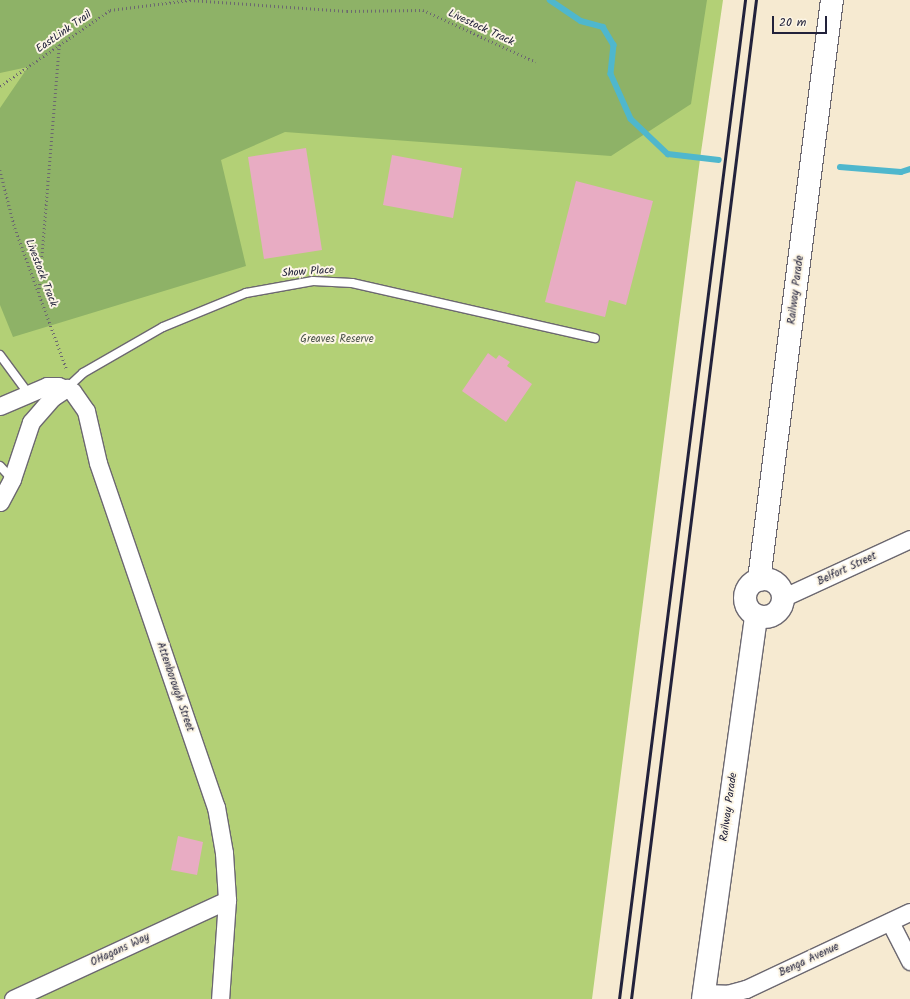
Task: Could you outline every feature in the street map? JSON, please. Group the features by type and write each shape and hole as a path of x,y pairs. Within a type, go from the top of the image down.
{"main road":[{"name":"Railway Parade","path":"759,580 832,0"},
{"path":"759,580 775,584 782,598 781,604 774,614 768,617 756,616 747,608 745,596 749,586 759,580"},
{"name":"Railway Parade","path":"703,996 756,616"}],"street":[{"path":"0,406 47,386 70,384"},
{"path":"0,502 12,479 31,422 53,397 70,384"},
{"name":"Attenborough Street","path":"70,384 88,416 98,463 213,794 222,835 227,900 220,999"},
{"name":"Belfort Street","path":"782,598 910,539"},
{"name":"OHagans Way","path":"13,999 227,900"},
{"name":"Benga Avenue","path":"703,996 728,994 746,989 890,922 908,917"},
{"path":"890,922 910,961"}],"lane":[{"name":"Show Place","path":"70,384 144,336 173,323 246,293 313,281 346,282 595,338"},
{"path":"0,355 28,393"},
{"path":"0,466 12,479"}],"path":[{"name":"EastLink Trail","path":"0,86 110,10 190,0 346,11"},
{"name":"Livestock Track","path":"346,11 423,10 536,62"},
{"path":"39,289 60,44"},
{"name":"Livestock Track","path":"0,170 15,228 39,289 67,369 70,384"}],"green space":[{"name":"Greaves Reserve","path":"0,0 723,0 700,159 592,999 0,999"},
{"path":"0,0 707,0 691,104 611,156 285,132 221,160 246,266 13,337 0,305 0,108 28,67 0,73"}],"building":[{"path":"306,148 322,250 264,259 248,157"},
{"path":"392,155 462,168 453,218 383,205"},
{"path":"576,181 653,201 626,305 609,300 605,317 545,302"},
{"path":"488,353 496,359 499,355 510,362 507,366 532,384 506,422 462,391"},
{"path":"178,836 203,842 197,875 171,870"}],"waterway":[{"path":"550,0 581,21 603,27 614,45 611,74 631,119 668,154 719,160"},
{"path":"840,167 901,172 910,169"}],"railway":[{"path":"619,999 745,0"},
{"path":"631,999 756,0"}]}
